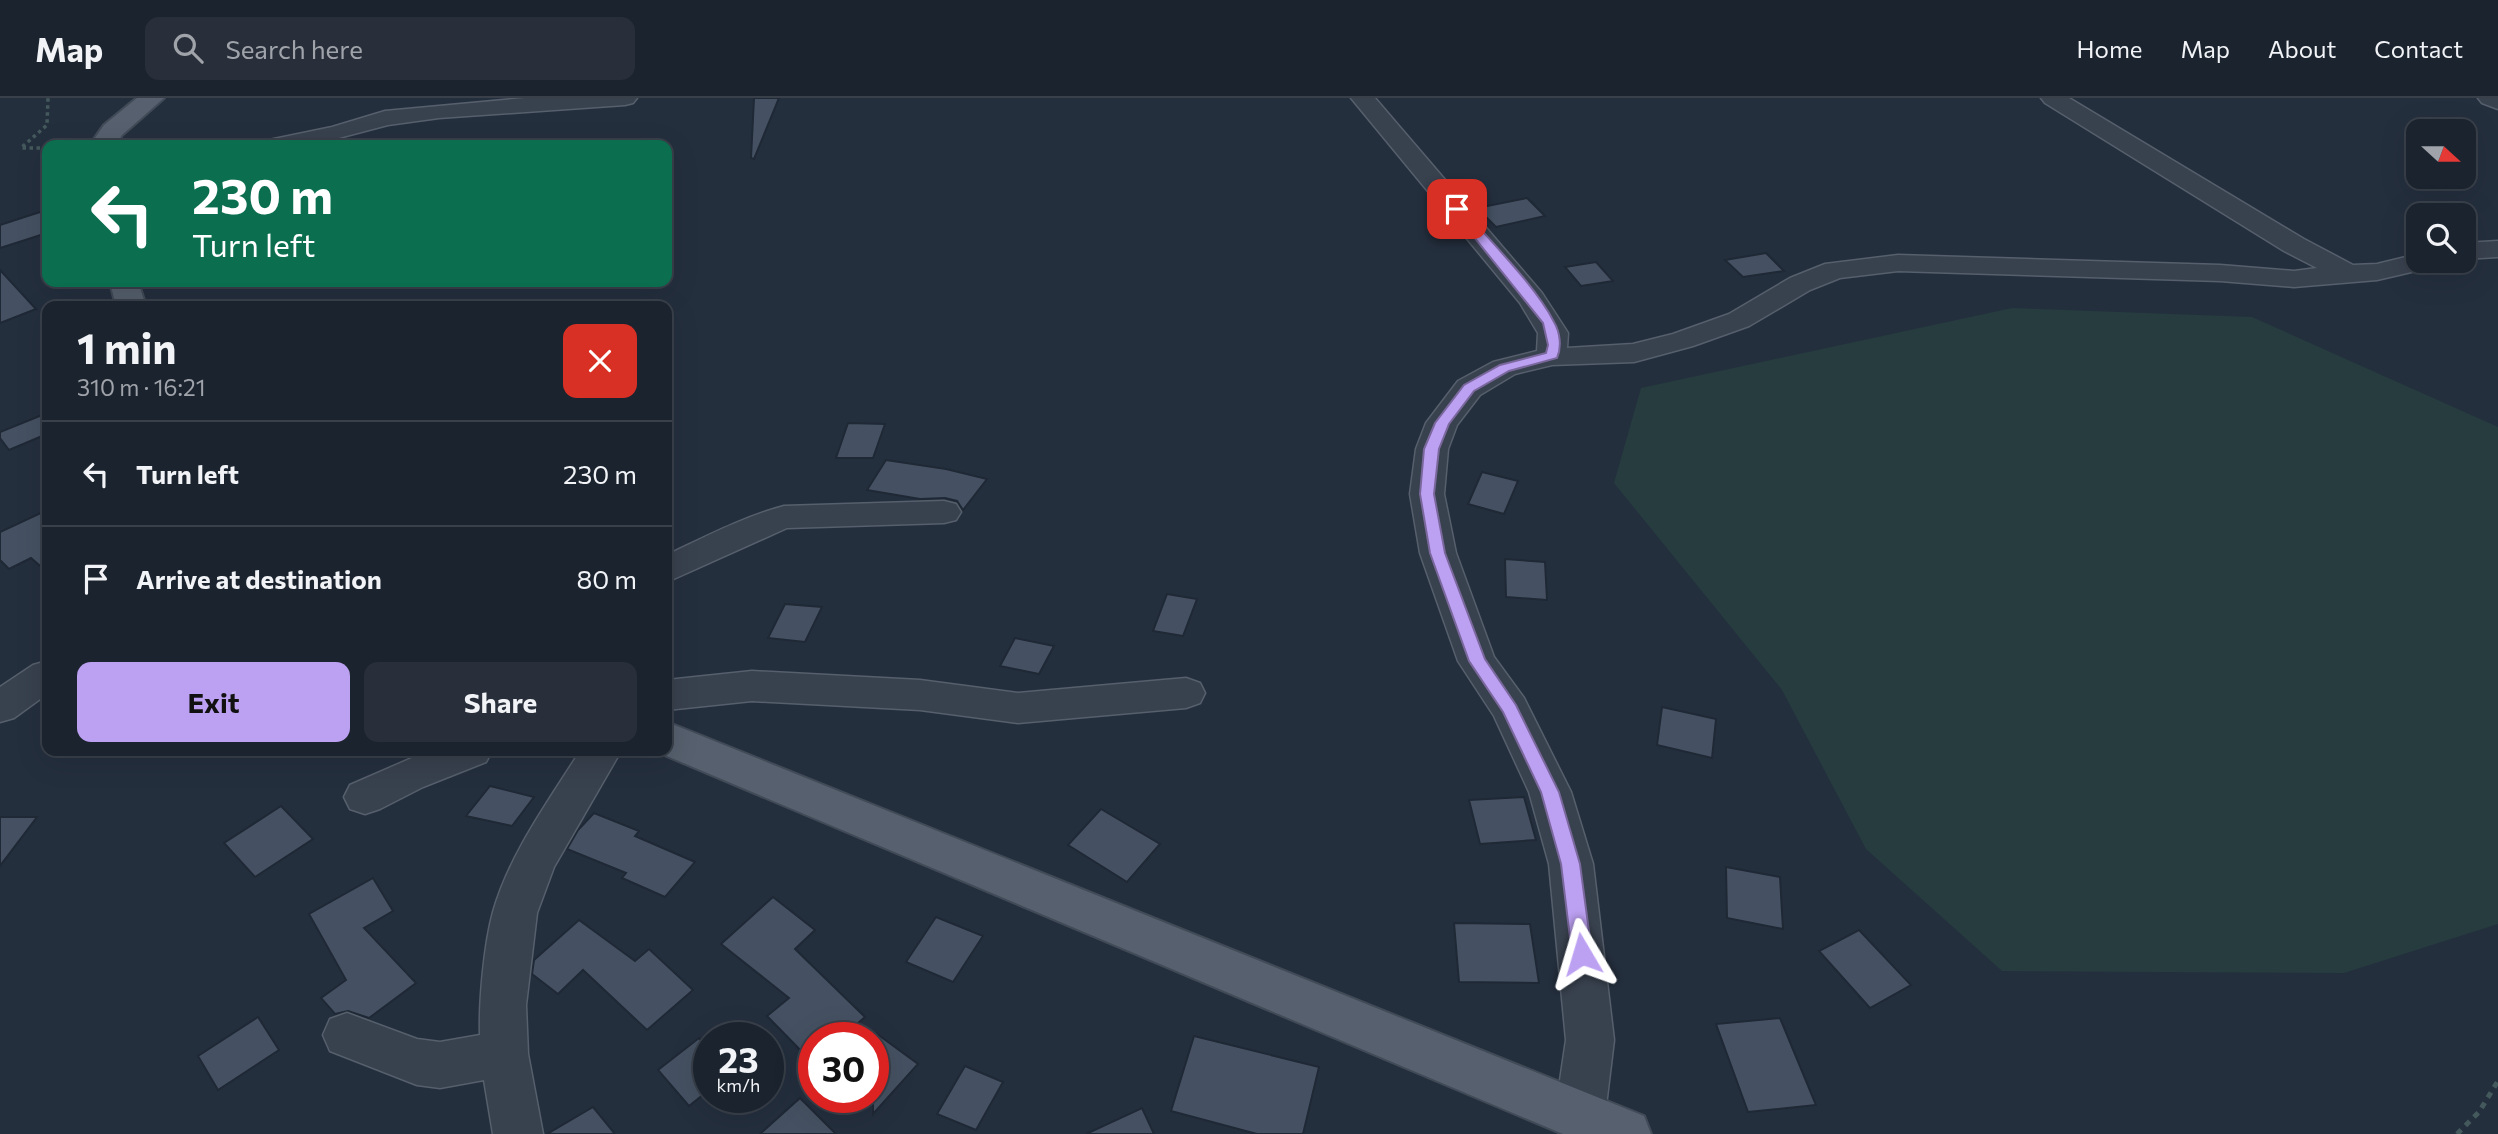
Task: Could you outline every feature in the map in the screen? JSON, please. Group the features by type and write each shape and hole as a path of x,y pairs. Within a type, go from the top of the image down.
{"main road":[{"path":"106,140 113,130 152,98"},
{"path":"672,740 1625,1134"}],"street":[{"path":"361,124 403,98"},
{"path":"303,140 337,133 361,124 516,98"},
{"path":"439,111 625,98"},
{"path":"1363,98 1532,299 1553,333 1552,356"},
{"path":"2053,98 2294,245 2348,273"},
{"path":"2490,98 2498,102"},
{"path":"2476,250 2498,249"},
{"path":"1580,1114 1590,1040 1571,864 1550,792 1510,709 1477,661 1438,553 1427,494 1432,449 1442,423 1469,388 1504,368 1552,356 1634,353 1683,340 1739,320 1800,284 1835,270 1869,265 1898,263 2106,269 2294,279 2377,272 2406,265"},
{"path":"672,568 753,528 784,517 944,512"},
{"path":"0,707 42,678"},
{"path":"672,695 764,686 920,695 1018,708 1186,692"},
{"path":"365,797 409,775 459,756"},
{"path":"518,1134 504,1054 503,1005 516,913 535,861 598,756"},
{"path":"347,1035 417,1062 440,1065 504,1054"}],"path":[{"path":"42,148 21,148 47,125 48,98"},
{"path":"2458,1134 2479,1112 2498,1081"}],"green space":[{"path":"2012,308 2252,317 2498,427 2498,924 2344,973 2002,971 1866,849 1782,690 1614,483 1641,388"}],"building":[{"path":"754,98 779,98 754,159 751,158"},
{"path":"1527,198 1545,216 1496,227 1477,208"},
{"path":"40,212 42,215 42,235 0,248 0,225"},
{"path":"1766,253 1784,271 1743,277 1725,260"},
{"path":"1596,262 1613,281 1581,286 1565,267"},
{"path":"0,270 36,309 0,323"},
{"path":"42,415 42,436 9,450 0,438 0,432"},
{"path":"848,423 885,424 873,458 836,458"},
{"path":"886,460 946,469 987,479 963,510 957,501 945,498 920,499 867,490"},
{"path":"1482,472 1518,481 1504,514 1468,504"},
{"path":"42,512 42,568 31,558 9,569 0,560 0,532"},
{"path":"1505,559 1545,562 1547,600 1506,597"},
{"path":"1167,594 1197,599 1183,636 1153,631"},
{"path":"785,604 822,607 805,642 768,638"},
{"path":"1015,638 1054,646 1039,674 1000,666"},
{"path":"1662,707 1716,719 1712,758 1657,745"},
{"path":"490,786 534,797 512,826 466,816"},
{"path":"1524,797 1536,840 1480,844 1469,800"},
{"path":"281,806 313,839 255,877 224,843"},
{"path":"1101,809 1160,844 1127,882 1068,845"},
{"path":"594,813 639,831 635,836 695,862 665,897 622,878 626,873 567,849 578,830"},
{"path":"0,817 37,817 0,866"},
{"path":"1726,867 1780,877 1783,929 1727,918"},
{"path":"373,878 393,911 364,928 416,983 369,1018 348,1011 335,1014 321,998 346,980 309,914"},
{"path":"773,897 815,930 795,949 865,1017 859,1022 798,1022 798,1048 784,1033 784,1022 773,1022 767,1016 789,998 721,944"},
{"path":"936,917 983,936 953,982 906,962"},
{"path":"579,920 635,961 649,949 693,990 647,1030 583,970 558,994 532,974 534,960"},
{"path":"1454,923 1530,924 1539,983 1459,982"},
{"path":"1859,930 1911,985 1870,1008 1819,951"},
{"path":"258,1017 279,1050 218,1090 198,1056"},
{"path":"1780,1018 1816,1105 1748,1112 1716,1024"},
{"path":"1194,1036 1319,1067 1303,1134 1257,1134 1171,1111"},
{"path":"693,1043 693,1103 689,1106 658,1070"},
{"path":"889,1043 918,1064 889,1096"},
{"path":"965,1066 1003,1082 976,1130 937,1114"},
{"path":"798,1100 798,1113 815,1113 836,1134 760,1134"},
{"path":"593,1107 615,1134 547,1134"},
{"path":"1142,1108 1154,1134 1086,1134"}],"route":[{"path":"1457,209 1532,299 1549,323 1554,345 1552,356 1504,368 1469,388 1442,423 1432,449 1427,494 1438,553 1477,661 1510,709 1550,792 1571,864 1582,954"}]}
